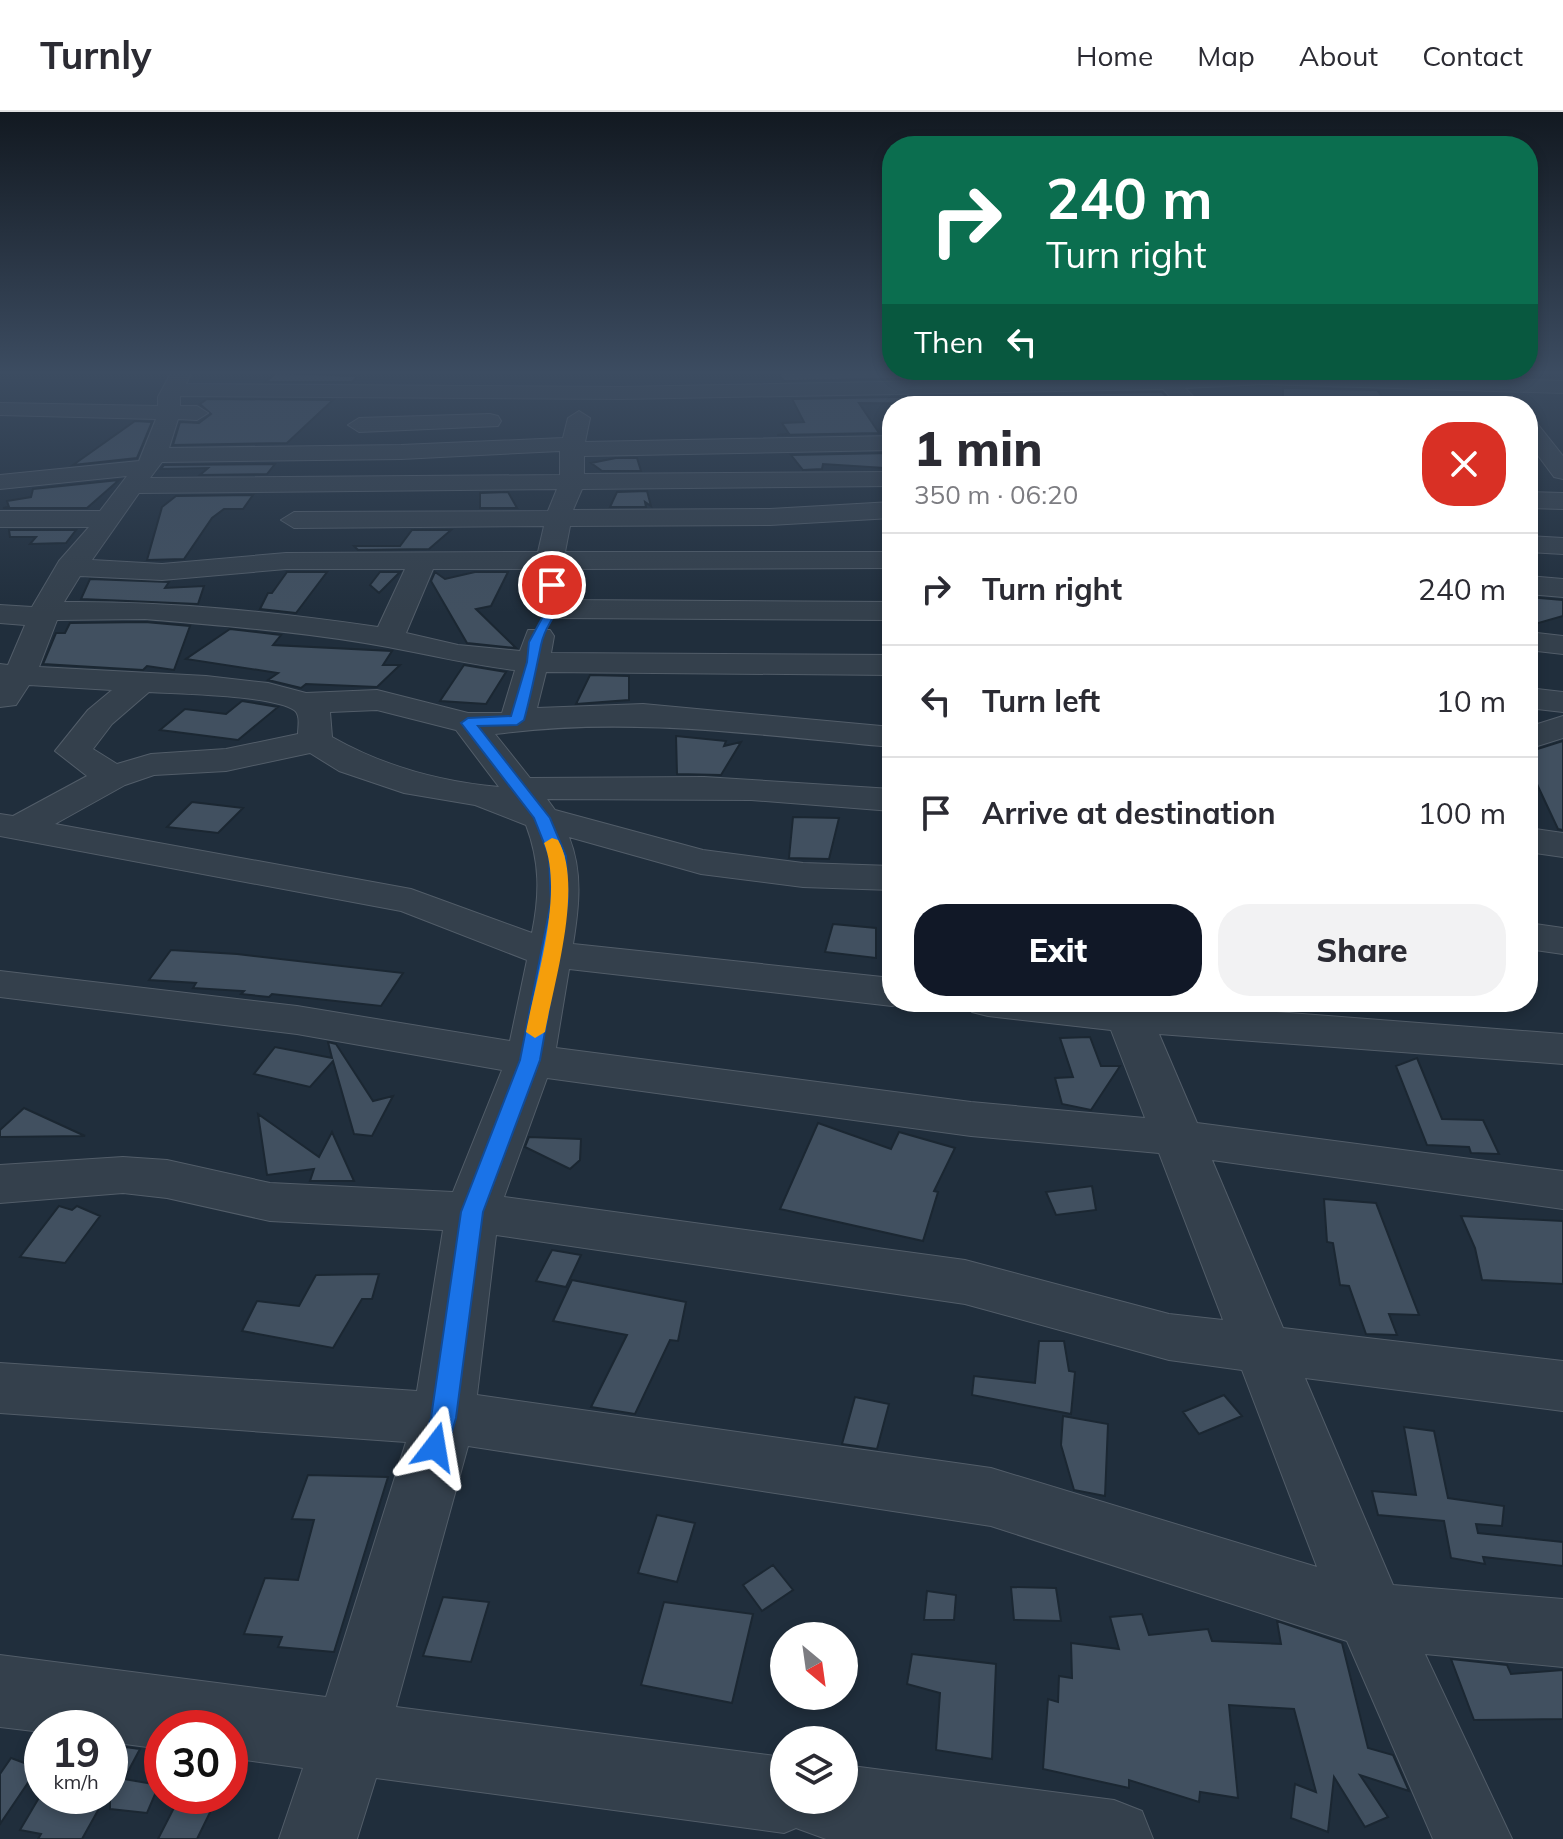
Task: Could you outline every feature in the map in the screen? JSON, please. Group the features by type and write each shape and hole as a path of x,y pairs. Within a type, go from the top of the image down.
{"street":[{"path":"152,452 145,469 87,550 69,567 6,685 143,681 268,693 311,722 328,751 417,785 529,803 701,862 803,875 882,878"},
{"path":"0,482 388,452"},
{"path":"517,720 533,662 535,642 553,609 550,560 559,518 572,483 573,452"},
{"path":"1549,452 1563,474"},
{"path":"145,469 313,485 882,479"},
{"path":"1538,473 1563,474"},
{"path":"252,561 294,520 313,485"},
{"path":"1538,500 1563,501"},
{"path":"294,520 770,517 882,511"},
{"path":"4,521 107,519"},
{"path":"1538,545 1563,546"},
{"path":"69,567 174,572 252,561 882,560"},
{"path":"388,638 422,563"},
{"path":"145,610 174,572"},
{"path":"1538,586 1563,588"},
{"path":"553,609 882,611"},
{"path":"0,614 145,610 277,622 388,638 458,654 533,662 882,665"},
{"path":"1538,642 1563,645"},
{"path":"112,777 73,751 100,717 143,681"},
{"path":"1538,699 1563,702"},
{"path":"9,826 112,777 151,765 226,760 311,722 377,700 468,723 643,714 882,736"},
{"path":"318,1839 444,1418 472,1212 530,1060 559,902 557,856 529,803 468,723"},
{"path":"1538,735 1563,726"},
{"path":"529,803 660,785 804,790 882,799"},
{"path":"9,826 411,901 549,954 882,991"},
{"path":"1538,841 1563,845"},
{"path":"1538,937 1563,941"},
{"path":"0,984 297,1020 530,1060 971,1119 1179,1138 1563,1190"},
{"path":"1127,1012 1371,1616 1473,1839"},
{"path":"1148,1012 1563,1049"},
{"path":"0,1184 123,1175 167,1179 270,1202 472,1212 965,1282 1169,1337 1266,1352 1563,1386"},
{"path":"0,1388 444,1418 991,1497 1371,1616 1563,1633"},
{"path":"0,1691 770,1793"},
{"path":"858,1805 1114,1839"}],"building":[{"path":"92,452 140,452 137,458 73,465"},
{"path":"882,453 882,468 823,464 822,469 803,470 791,455"},
{"path":"637,458 641,471 602,471 591,463"},
{"path":"275,464 267,474 200,475 208,468 161,469 164,465"},
{"path":"119,480 87,508 3,508 9,507 7,501 31,497 33,489"},
{"path":"647,491 651,506 645,502 646,507 610,507 617,492"},
{"path":"508,492 517,508 480,508 480,493"},
{"path":"253,495 243,509 224,509 212,518 184,559 147,560 162,507 176,496"},
{"path":"9,530 76,530 66,543 30,544 36,537 10,537"},
{"path":"412,530 451,530 429,549 358,550 354,546 400,546"},
{"path":"287,572 327,572 296,613 260,609 268,593 272,593"},
{"path":"380,572 400,572 379,593 370,585"},
{"path":"435,572 445,579 475,572 508,572 491,606 476,609 516,648 467,643 431,581"},
{"path":"90,579 169,582 165,588 204,586 198,604 81,599"},
{"path":"1538,598 1563,600 1563,616 1538,623"},
{"path":"145,622 190,626 174,670 147,666 143,670 43,664 56,633 65,633 70,623"},
{"path":"230,629 281,635 273,645 392,651 383,665 400,665 377,687 306,684 301,688 268,680 278,673 186,659"},
{"path":"464,665 506,672 486,704 440,701"},
{"path":"590,675 629,676 629,700 576,704"},
{"path":"242,701 278,707 238,740 160,730 185,709 226,714"},
{"path":"676,736 726,741 724,746 741,742 721,775 677,774"},
{"path":"1563,741 1563,830 1558,829 1538,786 1538,749"},
{"path":"192,802 243,808 218,833 167,827"},
{"path":"793,817 839,818 829,859 789,858"},
{"path":"833,924 876,928 876,958 825,952"},
{"path":"171,950 237,954 403,973 381,1006 272,994 269,997 241,994 244,991 193,988 196,983 149,980"},
{"path":"1090,1037 1101,1066 1120,1066 1091,1110 1062,1104 1055,1078 1073,1077 1060,1038"},
{"path":"328,1042 336,1044 373,1101 393,1096 372,1136 354,1134 333,1061 310,1087 254,1074 275,1047 332,1058"},
{"path":"1417,1058 1442,1119 1483,1120 1499,1154 1471,1153 1469,1147 1427,1145 1396,1066"},
{"path":"24,1108 85,1136 0,1137 0,1130"},
{"path":"258,1114 319,1157 332,1132 354,1181 310,1181 314,1169 267,1175"},
{"path":"818,1123 891,1149 899,1132 955,1148 934,1191 938,1192 923,1241 780,1209"},
{"path":"529,1137 581,1139 580,1160 570,1169 525,1147"},
{"path":"1092,1186 1096,1210 1056,1215 1046,1192"},
{"path":"1324,1199 1376,1203 1419,1315 1389,1314 1397,1335 1366,1334 1349,1286 1340,1285 1333,1243 1327,1242"},
{"path":"59,1206 72,1210 77,1206 100,1216 65,1263 20,1257"},
{"path":"1461,1216 1563,1221 1563,1284 1482,1280 1475,1248"},
{"path":"552,1250 581,1255 566,1287 536,1281"},
{"path":"379,1274 372,1299 362,1299 333,1348 242,1331 257,1301 299,1306 316,1275"},
{"path":"572,1280 686,1302 678,1341 670,1340 635,1414 591,1407 627,1335 553,1321"},
{"path":"1039,1341 1064,1341 1069,1371 1075,1372 1071,1414 972,1395 974,1376 1035,1383"},
{"path":"1224,1395 1242,1416 1199,1434 1183,1412"},
{"path":"855,1397 889,1404 877,1449 842,1444"},
{"path":"1063,1416 1108,1424 1105,1496 1074,1490 1061,1445"},
{"path":"1404,1427 1434,1431 1448,1498 1504,1506 1502,1526 1476,1524 1478,1533 1563,1542 1563,1566 1483,1557 1485,1564 1451,1558 1444,1521 1378,1515 1372,1491 1416,1495"},
{"path":"308,1475 388,1477 334,1652 278,1647 282,1637 244,1634 265,1578 298,1580 314,1520 292,1519"},
{"path":"657,1515 695,1523 677,1582 638,1573"},
{"path":"773,1565 793,1590 762,1611 743,1585"},
{"path":"1011,1587 1056,1588 1061,1621 1014,1620"},
{"path":"927,1591 956,1595 954,1620 924,1620"},
{"path":"443,1597 489,1602 471,1662 423,1656"},
{"path":"664,1602 753,1614 732,1703 641,1685"},
{"path":"1142,1614 1149,1635 1208,1629 1212,1641 1281,1644 1277,1621 1342,1643 1368,1748 1393,1755 1409,1791 1360,1775 1388,1817 1365,1827 1334,1777 1328,1832 1291,1818 1295,1784 1316,1792 1294,1709 1229,1705 1238,1798 1200,1792 1199,1802 1129,1780 1129,1788 1043,1769 1048,1699 1058,1702 1059,1676 1072,1678 1071,1643 1119,1649 1110,1617"},
{"path":"912,1654 996,1664 992,1759 936,1750 940,1693 907,1684"},
{"path":"1451,1659 1507,1665 1511,1674 1563,1670 1563,1719 1474,1720"},
{"path":"128,1747 140,1749 128,1772"},
{"path":"11,1758 24,1763 24,1789 0,1824 0,1774"},
{"path":"128,1780 144,1782 144,1813 128,1811"},
{"path":"29,1814 96,1814 82,1839 38,1839 41,1834 20,1830"},
{"path":"171,1814 209,1814 197,1839 158,1839"}],"slow traffic":[{"path":"535,1032 559,902 557,856 552,843"}],"route":[{"path":"435,1447 444,1418 472,1212 530,1060 559,902 557,856 542,818 516,789 468,723 493,724 517,720 533,662 535,642 553,609 552,585"}]}
